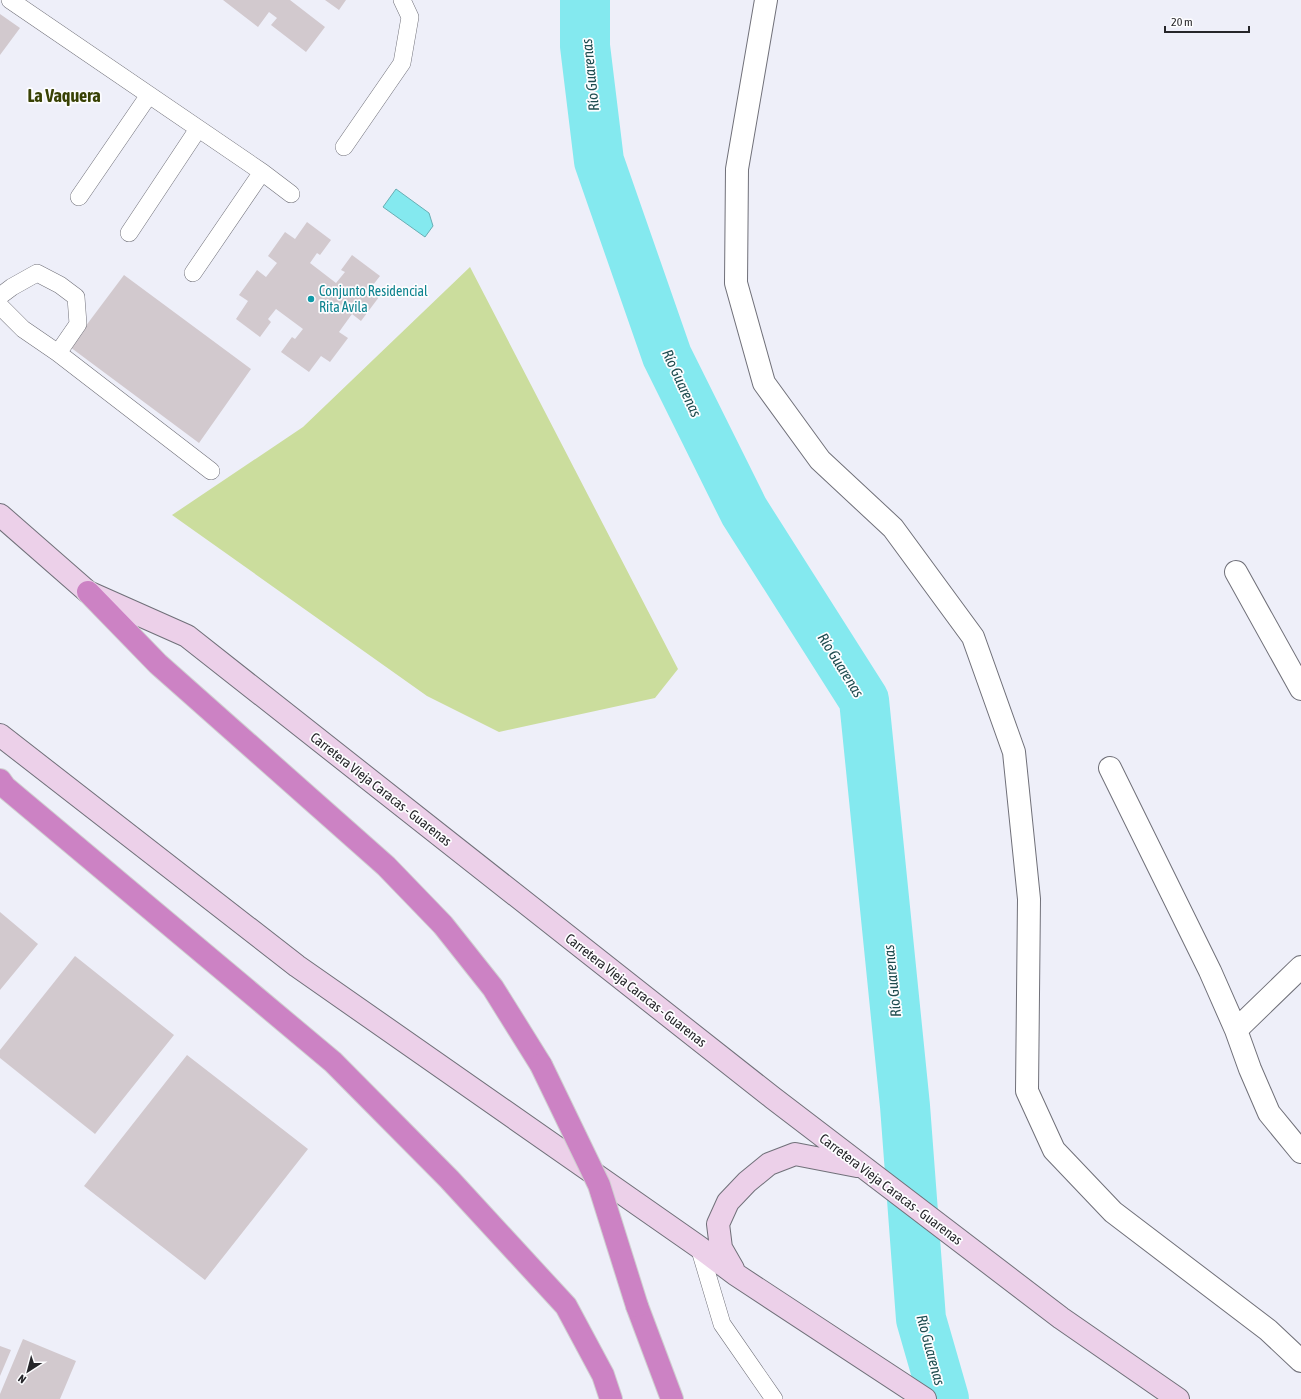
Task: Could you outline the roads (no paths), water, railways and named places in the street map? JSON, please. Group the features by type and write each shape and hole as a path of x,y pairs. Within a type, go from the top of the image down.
{"highway":[{"path":"88,592 158,664 386,866 443,925 493,988 541,1065 599,1185 637,1306 672,1399"},
{"path":"0,780 5,787 333,1062 444,1174 566,1306 603,1375 611,1399"}],"main road":[{"name":"Carretera Vieja Caracas - Guarenas","path":"0,515 88,592 187,636 862,1167 1061,1318 1178,1399"},
{"path":"0,735 297,966 699,1247 735,1274 925,1399"},
{"path":"735,1274 721,1248 718,1224 728,1202 747,1182 769,1164 795,1154 862,1167"}],"street":[{"path":"766,0 736,168 736,283 764,383 820,460 893,528 972,637 1014,752 1029,899 1027,1091 1054,1150 1113,1212 1268,1330 1301,1361"},
{"path":"1236,572 1301,689"},
{"path":"1110,768 1210,971 1236,1030 1268,1113 1301,1152"},
{"path":"1236,1030 1301,967"},
{"path":"1268,1330 1301,1341"}],"lane":[{"path":"10,0 292,194"},
{"path":"344,147 402,63 410,17 402,0"},
{"path":"79,197 149,95"},
{"path":"129,233 198,129"},
{"path":"193,273 262,172"},
{"path":"0,296 12,287 37,273 60,285 76,297 78,324 58,353"},
{"path":"0,306 23,329 58,353 211,471"},
{"path":"699,1247 722,1324 774,1399"}],"water":[{"path":"396,189 429,213 433,226 425,237 383,207"}],"waterway":[{"name":"Río Guarenas","path":"585,0 585,46 599,161 667,356 744,511 864,700 905,1106 921,1319 944,1399"}],"place":[{"name":"Conjunto Residencial Rita Avila","path":"311,299"}],"district":[{"name":"La Vaquera","path":"64,95"}]}
